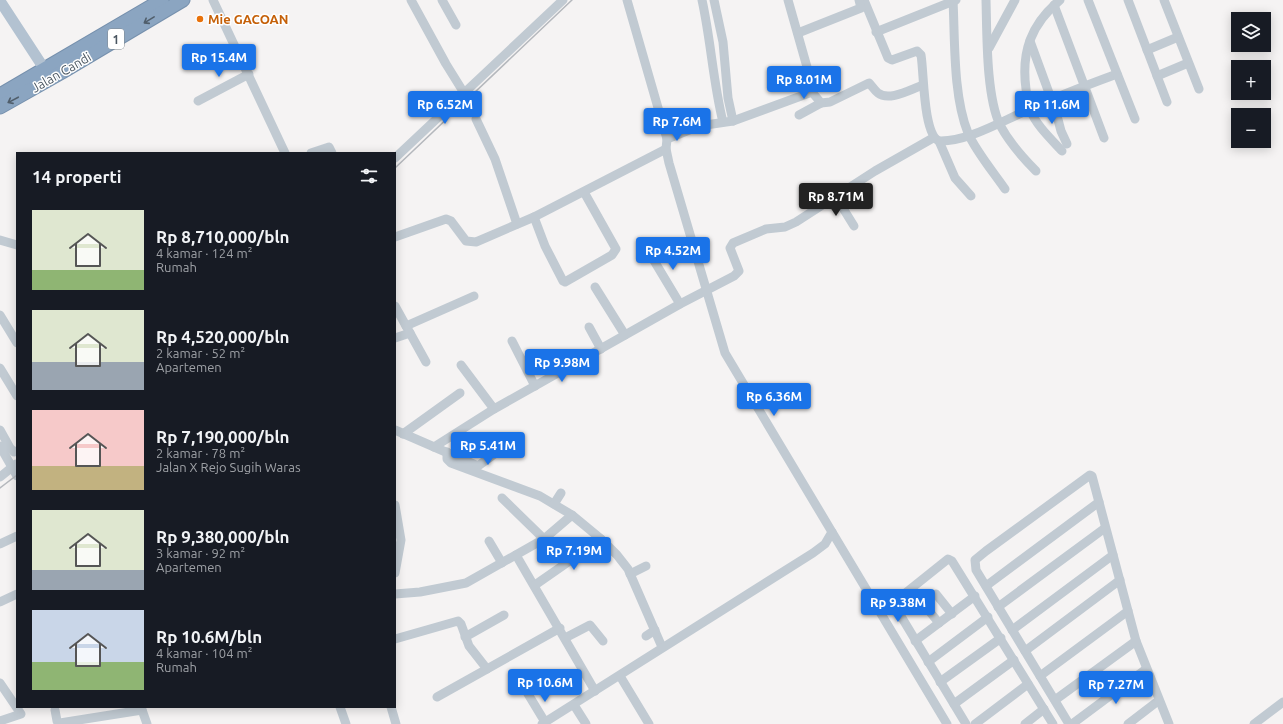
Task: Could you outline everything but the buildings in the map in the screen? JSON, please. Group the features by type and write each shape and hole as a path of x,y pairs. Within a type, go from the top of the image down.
{"highway":[{"name":"Jalan Candi","path":"0,106 47,73 162,0"},
{"name":"Jalan Candi","path":"0,95 47,73 182,0"}],"main road":[{"path":"0,1 47,73"}],"street":[{"path":"213,0 285,152"},
{"path":"442,0 456,25"},
{"path":"396,157 563,0"},
{"path":"627,0 667,139 666,149 686,227 707,289 727,358 830,536 947,724"},
{"path":"702,0 708,27 717,98 728,122"},
{"path":"714,0 723,42 728,98 728,122"},
{"path":"788,0 798,32 812,92 820,103"},
{"path":"986,0 990,83 999,124 1016,150 1036,170"},
{"path":"988,49 1015,0"},
{"path":"1088,0 1135,119"},
{"path":"1128,0 1167,102"},
{"path":"1164,0 1198,89"},
{"path":"414,1 446,64 464,93"},
{"path":"876,32 954,1 958,89 964,122 969,135 1005,189"},
{"path":"798,32 863,3 888,58 892,60 914,51 919,52 929,122 936,140 955,178 970,196"},
{"path":"1030,41 1052,100 1065,147 1050,138 1029,109 1024,60 1030,41 1034,32 1057,3"},
{"path":"1057,3 1083,86 1104,138"},
{"path":"1147,50 1178,37"},
{"path":"1157,76 1188,63"},
{"path":"198,101 249,74"},
{"path":"434,447 494,408 682,302 734,276 739,272 730,248 733,243 760,231 798,221 836,198 875,171 936,140 969,135 999,124 1029,109 1083,86 1117,74"},
{"path":"799,115 820,103 830,102 869,83 878,93 885,96 892,96 923,85"},
{"path":"667,139 699,126 728,122 812,92"},
{"path":"476,119 495,159 527,219 565,282 612,255 616,249 584,192"},
{"path":"1050,138 1060,131"},
{"path":"314,152 329,147 332,152"},
{"path":"396,237 446,219 451,221 466,241 476,242 584,192 666,149"},
{"path":"836,198 854,226"},
{"path":"0,240 16,245"},
{"path":"647,249 682,302"},
{"path":"595,287 625,335"},
{"path":"396,337 408,329 474,296"},
{"path":"396,308 426,362"},
{"path":"0,333 3,322"},
{"path":"3,322 16,342"},
{"path":"589,327 601,349"},
{"path":"512,341 535,386"},
{"path":"461,365 494,408"},
{"path":"0,368 16,394"},
{"path":"399,432 460,393"},
{"path":"0,430 10,448 14,452 16,451"},
{"path":"399,432 434,447 447,455 479,466 511,442"},
{"path":"0,446 15,469 0,477"},
{"path":"447,455 451,463 540,496 557,499 572,515 617,555 637,570 643,617 655,630 665,645"},
{"path":"1069,724 976,570 975,563 986,551 1089,475 1092,476 1136,641 1158,701 1169,724"},
{"path":"502,498 544,539"},
{"path":"986,586 1099,502"},
{"path":"396,511 401,540 396,568"},
{"path":"396,594 459,585 544,539 572,515"},
{"path":"998,607 1105,528"},
{"path":"0,544 16,536"},
{"path":"528,694 544,723 620,676 665,645 813,553 830,536"},
{"path":"535,585 600,539"},
{"path":"489,541 502,563"},
{"path":"516,555 560,628 595,691"},
{"path":"1012,630 1113,555"},
{"path":"966,724 893,603 948,558 952,561 975,596 1053,724"},
{"path":"954,704 1024,649 1120,580"},
{"path":"911,589 939,623"},
{"path":"0,602 16,594"},
{"path":"936,594 952,614"},
{"path":"915,641 975,596"},
{"path":"1040,676 1128,611"},
{"path":"465,637 504,615"},
{"path":"928,662 988,617"},
{"path":"396,639 456,621 461,624 469,646 487,669"},
{"path":"565,638 590,625 604,641"},
{"path":"437,697 560,628"},
{"path":"646,636 655,630"},
{"path":"940,682 1000,638"},
{"path":"1055,700 1136,641"},
{"path":"1072,724 1146,670"},
{"path":"620,676 648,724"},
{"path":"0,683 3,693 21,714 14,721 0,721"},
{"path":"975,724 1028,684"},
{"path":"1128,724 1158,701"},
{"path":"1254,724 1283,702"},
{"path":"574,705 586,724"},
{"path":"55,710 57,722 60,723 141,708 146,723"},
{"path":"340,708 346,724"},
{"path":"391,708 396,724"},
{"path":"1025,724 1044,710"}],"railway":[{"path":"396,167 572,0"},
{"path":"0,488 16,476"}],"place":[{"name":"Mie GACOAN","path":"200,19"}]}
